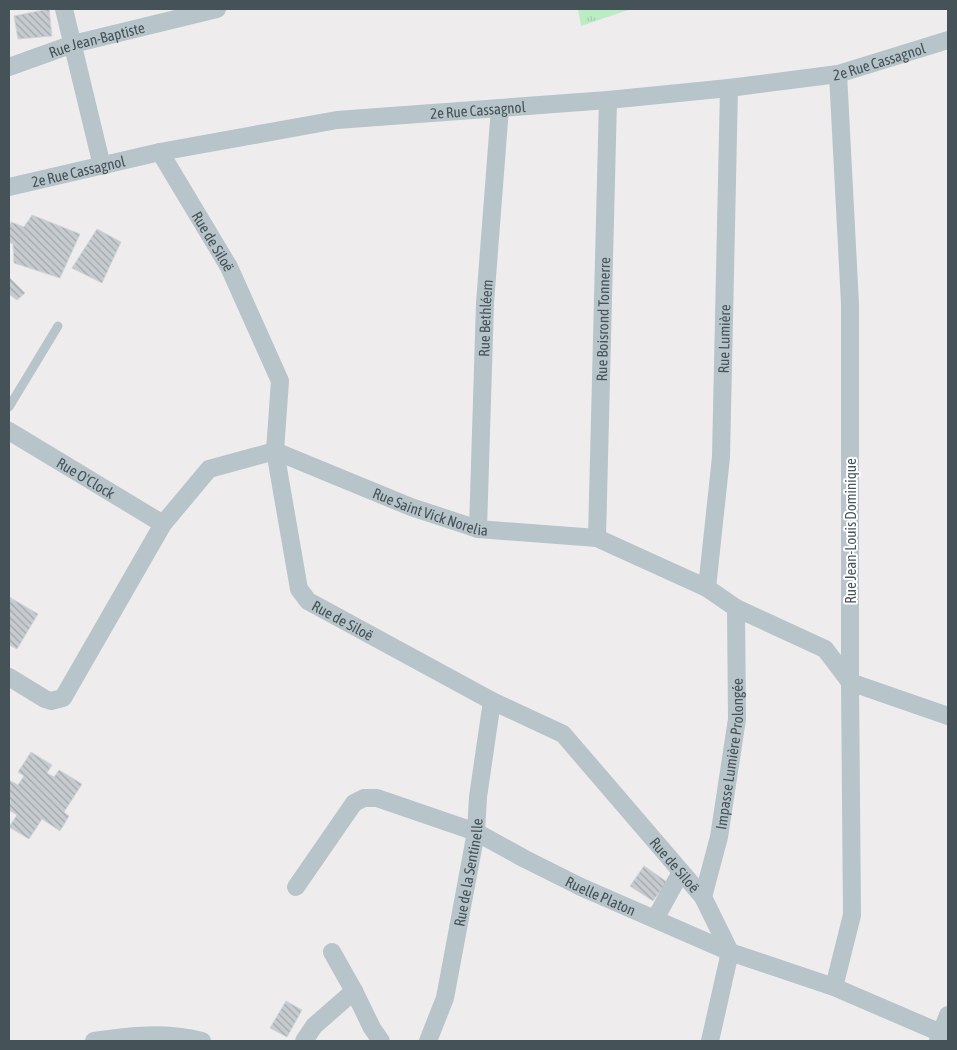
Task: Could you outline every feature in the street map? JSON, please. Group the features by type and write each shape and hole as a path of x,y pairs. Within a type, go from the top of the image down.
{"street":[{"path":"64,9 102,166"},
{"name":"Rue Jean-Baptiste","path":"9,67 73,44 217,9"},
{"name":"2e Rue Cassagnol","path":"9,187 160,152 337,120 608,100 729,88 838,74 948,40"},
{"name":"Rue Jean-Louis Dominique","path":"834,987 852,915 850,304 838,74"},
{"name":"Rue Lumière","path":"707,588 721,457 729,88"},
{"name":"Rue Boisrond Tonnerre","path":"597,538 608,100"},
{"name":"Rue Bethléem","path":"478,529 485,304 500,108"},
{"name":"Rue de Siloë","path":"160,152 229,267 280,381 275,450 299,589 308,601 492,700 563,734 703,897 730,952"},
{"name":"Rue O'Clock","path":"9,431 163,524"},
{"path":"9,677 51,701 63,698 163,524 208,469 275,450"},
{"name":"Rue Saint Vick Norelia","path":"275,450 411,507 478,529 597,538 707,588 736,608 825,649 850,682"},
{"name":"Impasse Lumière Prolongée","path":"703,897 719,837 738,719 736,608"},
{"path":"850,682 948,716"},
{"name":"Rue de la Sentinelle","path":"428,1041 445,998 476,832 478,797 492,700"},
{"name":"Ruelle Platon","path":"296,887 354,803 364,798 378,798 476,832 565,879 730,952 834,987 940,1037"},
{"path":"656,919 681,872"},
{"path":"332,952 372,1028 381,1041"},
{"path":"710,1041 730,952"},
{"path":"304,1041 314,1026 354,991"},
{"path":"940,1037 948,1014"},
{"path":"94,1041 125,1036 171,1035 202,1041"}],"lane":[{"path":"9,407 58,326"}],"green space":[{"path":"578,9 631,9 581,26"}],"building":[{"path":"49,9 52,36 18,39 14,16"},
{"path":"32,215 80,234 60,278 14,263 13,244 9,242 9,226 11,222 24,227"},
{"path":"97,229 121,242 102,283 72,268"},
{"path":"9,277 25,293 17,300 9,294"},
{"path":"9,597 38,614 17,649 9,645"},
{"path":"31,752 52,765 47,773 54,777 59,770 82,784 64,812 69,816 60,831 42,819 29,839 9,827 17,815 9,810 11,801 9,799 9,780 18,785 24,776 18,772"},
{"path":"644,866 667,882 653,901 630,886"},
{"path":"286,1001 302,1010 287,1037 270,1028"}]}
